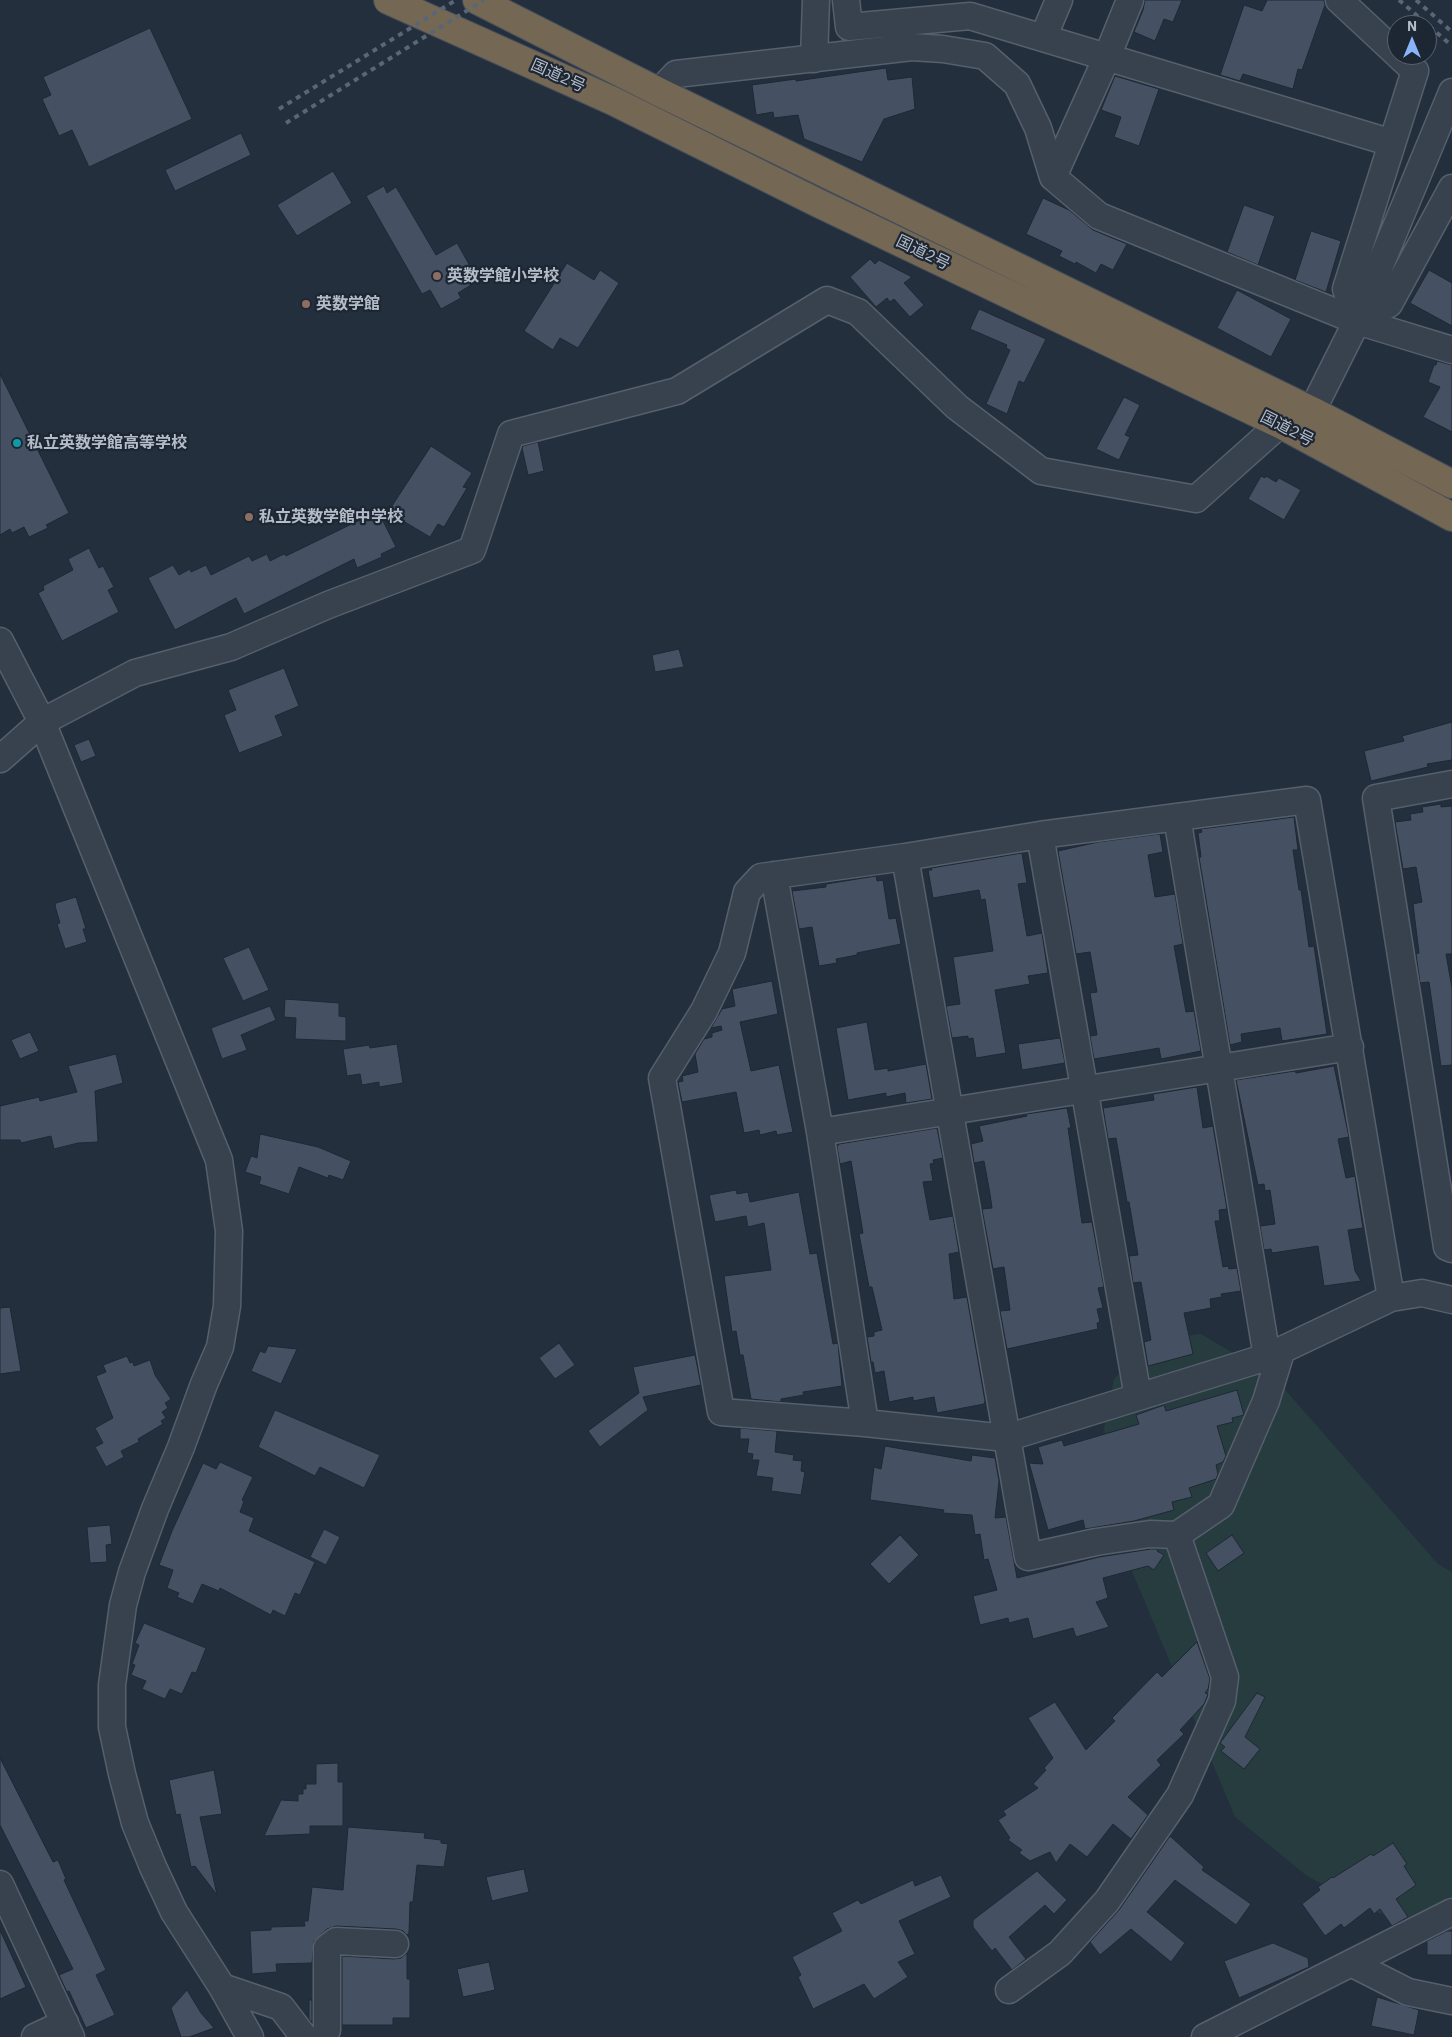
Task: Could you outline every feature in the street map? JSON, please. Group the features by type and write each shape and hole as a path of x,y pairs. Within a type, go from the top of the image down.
{"highway":[{"name":"国道2号","path":"388,0 613,101 818,203 1280,424 1452,517"},
{"name":"国道2号","path":"477,0 659,92 1312,411 1452,484"}],"street":[{"path":"814,59 816,0"},
{"path":"846,0 849,27 970,16 1392,143"},
{"path":"1043,38 1059,0"},
{"path":"1053,177 1107,57 1130,0"},
{"path":"1339,0 1387,46"},
{"path":"659,92 676,74 912,47 943,49 984,56 1017,84 1038,128 1053,177 1099,216 1357,322 1452,350"},
{"path":"1357,322 1346,289 1415,71 1408,65"},
{"path":"1312,411 1357,322 1452,92"},
{"path":"1357,322 1388,304 1452,188"},
{"path":"0,759 42,722 135,673 230,648 328,605 472,550 511,434 677,391 828,300 858,312 957,407 1041,471 1196,499 1280,424"},
{"path":"0,642 42,722 219,1160 228,1222 228,1306 220,1347 155,1509 132,1572 123,1605 112,1685 112,1727 135,1823 174,1912 222,1987 250,2037"},
{"path":"1452,784 1376,798 1447,1248 1452,1249"},
{"path":"1391,1298 1307,800 1040,835 905,857 761,877 747,892 732,953 704,1011 662,1078 720,1412 865,1423 1006,1438 1274,1354 1391,1298 1422,1293 1452,1300"},
{"path":"905,857 1028,1557 1096,1542 1150,1534 1177,1535 1221,1505 1266,1401 1274,1354 1219,1069 1177,817"},
{"path":"1040,835 1138,1397"},
{"path":"774,875 820,1132 865,1423"},
{"path":"820,1132 1350,1047"},
{"path":"1009,1990 1060,1953 1107,1901 1180,1795 1222,1701 1225,1676 1177,1535"},
{"path":"2,1891 68,2030 35,2037"},
{"path":"1205,2037 1452,1912"},
{"path":"323,2037 327,2030 327,1948 336,1941 395,1944"},
{"path":"1352,1962 1408,1992 1452,2001"},
{"path":"222,1987 281,2007 304,2037"}],"green space":[{"path":"1201,1334 1274,1377 1438,1564 1452,1572 1452,1940 1444,1939 1367,1908 1307,1876 1235,1817 1118,1538 1104,1428 1114,1379 1152,1340"}],"building":[{"path":"1145,0 1182,0 1173,22 1164,19 1155,41 1134,32"},
{"path":"1267,0 1324,0 1325,5 1302,70 1298,69 1293,89 1243,74 1240,81 1220,75 1244,5 1262,11"},
{"path":"150,28 192,119 89,167 72,130 59,136 42,99 51,95 43,77"},
{"path":"886,68 888,80 912,77 915,109 884,119 862,162 804,139 798,115 774,118 773,112 756,115 752,85 796,79 796,81"},
{"path":"1115,76 1159,89 1139,146 1114,137 1121,117 1101,110"},
{"path":"241,133 251,155 175,191 165,170"},
{"path":"333,171 352,203 297,236 277,205"},
{"path":"384,186 387,193 396,187 436,255 457,243 470,266 463,270 471,285 458,293 461,298 441,309 430,290 422,294 366,196"},
{"path":"1043,198 1069,210 1093,230 1127,244 1113,270 1101,264 1096,273 1076,262 1075,264 1059,256 1062,251 1026,234"},
{"path":"1244,205 1275,216 1258,265 1227,252"},
{"path":"1311,231 1341,241 1326,292 1295,280"},
{"path":"870,259 875,264 879,260 912,277 904,283 924,305 910,317 894,299 890,302 887,298 876,307 850,277"},
{"path":"567,263 594,280 600,270 619,283 578,348 560,338 553,350 524,331"},
{"path":"1429,270 1452,283 1452,326 1410,303"},
{"path":"1237,290 1291,319 1271,357 1217,328"},
{"path":"979,309 1046,339 1024,383 1019,381 1007,414 986,404 1010,350 1006,348 1007,345 970,329"},
{"path":"1437,361 1452,365 1452,432 1423,417 1440,387 1428,382"},
{"name":"私立英数学館高等学校","path":"0,374 69,513 46,525 48,528 29,537 24,527 12,533 10,529 0,535"},
{"path":"1124,397 1140,405 1125,435 1130,437 1119,460 1096,449"},
{"path":"538,442 544,471 528,475 522,448 523,446"},
{"path":"431,446 472,473 463,487 467,488 444,527 438,524 430,537 388,512"},
{"path":"1261,476 1265,478 1266,476 1276,482 1279,478 1301,490 1284,520 1248,499"},
{"path":"379,513 396,547 381,554 382,557 357,568 354,559 244,614 236,598 175,630 148,578 173,565 179,575 190,569 191,572 206,565 211,575 249,556 252,561 267,554 270,561 284,554 286,556 364,518"},
{"path":"89,548 99,568 103,566 114,587 108,590 119,612 62,641 38,593 44,590 43,586 73,570 68,559"},
{"path":"679,649 684,667 655,672 652,655"},
{"path":"284,668 299,706 275,716 283,736 239,753 224,715 236,710 228,690"},
{"path":"1452,722 1452,760 1427,764 1428,767 1371,781 1364,751 1404,741 1402,736"},
{"path":"89,739 96,756 81,762 74,745"},
{"path":"1441,804 1441,807 1452,806 1452,954 1446,954 1452,988 1452,1065 1441,1066 1429,982 1420,983 1416,954 1419,953 1413,904 1422,902 1416,867 1403,869 1395,822 1411,820 1410,814 1423,812 1422,807"},
{"path":"1294,817 1298,850 1293,850 1299,890 1301,890 1309,947 1314,946 1327,1034 1282,1041 1280,1028 1241,1034 1242,1042 1230,1045 1199,857 1201,857 1198,833 1202,832 1201,829"},
{"path":"1160,834 1163,852 1148,855 1155,897 1175,894 1183,944 1174,946 1186,1012 1194,1011 1201,1051 1161,1059 1159,1048 1094,1059 1090,1036 1097,1035 1090,993 1097,992 1090,952 1076,954 1058,851 1098,842"},
{"path":"1022,853 1027,883 1018,884 1027,936 1042,933 1048,973 1028,976 1030,984 995,990 1006,1053 976,1058 973,1038 968,1039 968,1036 952,1038 946,1006 960,1004 953,957 993,951 985,899 981,900 979,890 933,898 928,870"},
{"path":"876,876 877,881 883,880 889,919 896,918 901,944 857,953 857,955 836,959 837,963 819,966 812,927 799,929 792,891 826,887 826,884"},
{"path":"76,897 86,929 83,929 87,942 65,949 57,924 60,923 55,906 56,903"},
{"path":"249,947 269,990 243,1001 223,958"},
{"path":"772,981 778,1014 740,1022 751,1071 779,1065 793,1132 777,1135 776,1131 760,1135 759,1130 744,1133 736,1092 682,1102 678,1082 683,1081 682,1076 698,1072 695,1054 704,1039 712,1037 712,1033 722,1030 721,1026 711,1028 722,1009 735,1006 732,989"},
{"path":"285,999 339,1003 339,1016 346,1017 346,1041 295,1039 296,1018 284,1017"},
{"path":"270,1006 276,1020 241,1035 247,1050 222,1059 211,1028"},
{"path":"867,1022 875,1070 888,1068 888,1071 926,1064 932,1099 906,1103 905,1093 886,1097 886,1093 848,1100 836,1028"},
{"path":"30,1032 39,1051 20,1059 11,1040"},
{"path":"1060,1038 1065,1063 1022,1070 1018,1044"},
{"path":"397,1044 403,1083 379,1087 379,1082 362,1085 360,1074 347,1076 343,1049 369,1045 370,1048"},
{"path":"116,1054 123,1083 95,1091 98,1142 78,1143 54,1149 51,1136 21,1143 20,1140 0,1140 0,1106 39,1097 40,1101 77,1092 68,1066"},
{"path":"1334,1066 1349,1137 1338,1139 1346,1178 1355,1176 1363,1228 1348,1230 1355,1271 1361,1281 1324,1286 1318,1246 1272,1253 1271,1249 1264,1250 1260,1226 1275,1224 1270,1190 1265,1191 1264,1184 1258,1185 1236,1080 1295,1071 1296,1073"},
{"path":"1197,1087 1203,1128 1213,1126 1227,1209 1219,1210 1220,1221 1215,1221 1223,1267 1228,1266 1229,1269 1237,1268 1241,1291 1221,1294 1222,1297 1210,1299 1211,1308 1184,1313 1193,1354 1148,1366 1144,1342 1151,1340 1141,1282 1133,1283 1129,1256 1138,1255 1129,1202 1127,1202 1116,1138 1108,1139 1103,1108 1154,1100 1153,1094"},
{"path":"1067,1108 1071,1128 1068,1128 1082,1223 1092,1222 1104,1287 1098,1288 1103,1308 1097,1309 1100,1322 1097,1323 1098,1329 1007,1349 1000,1311 1010,1310 1004,1267 993,1269 982,1209 992,1208 990,1194 984,1161 974,1163 971,1144 983,1141 979,1126 1027,1116 1026,1114"},
{"path":"937,1128 943,1158 933,1160 934,1163 930,1164 933,1181 923,1182 930,1220 953,1216 959,1252 949,1254 954,1299 967,1297 985,1401 984,1404 937,1413 934,1397 913,1401 913,1397 889,1402 884,1371 875,1373 873,1362 871,1362 867,1337 874,1336 874,1332 882,1330 872,1287 869,1287 859,1234 863,1233 851,1161 840,1164 837,1147 839,1144"},
{"path":"260,1134 318,1147 351,1161 343,1180 329,1175 328,1178 299,1167 289,1194 259,1184 261,1177 245,1172 251,1156 257,1158"},
{"path":"736,1190 737,1194 748,1192 750,1202 799,1192 810,1254 817,1253 833,1344 838,1343 842,1386 803,1392 804,1395 781,1399 781,1402 751,1399 743,1355 740,1355 736,1331 732,1332 724,1276 771,1270 764,1223 748,1227 746,1216 715,1222 709,1195"},
{"path":"10,1307 21,1371 0,1374 0,1308"},
{"path":"559,1343 575,1365 555,1379 539,1358"},
{"path":"268,1346 297,1349 281,1384 251,1371 260,1351 265,1353"},
{"path":"695,1355 701,1385 643,1397 648,1410 600,1447 588,1431 639,1393 633,1367"},
{"path":"127,1356 130,1363 133,1362 134,1366 150,1360 155,1375 171,1399 165,1403 168,1408 162,1412 166,1418 161,1421 163,1424 138,1439 139,1442 121,1451 124,1457 106,1467 95,1447 103,1443 95,1428 113,1418 96,1376 106,1372 103,1365"},
{"path":"1237,1390 1244,1415 1232,1418 1233,1422 1217,1426 1226,1456 1223,1462 1216,1465 1218,1474 1216,1479 1189,1488 1192,1497 1172,1502 1174,1510 1134,1521 1085,1529 1083,1520 1048,1530 1029,1463 1043,1464 1038,1447 1062,1440 1064,1446 1139,1424 1136,1415 1164,1405 1166,1411"},
{"path":"275,1410 380,1455 364,1488 320,1467 315,1476 258,1447"},
{"path":"740,1428 777,1431 775,1452 794,1455 793,1460 802,1461 801,1471 805,1472 801,1495 771,1491 773,1478 756,1476 759,1460 752,1460 753,1454 747,1453 749,1439 740,1439"},
{"path":"885,1446 971,1461 972,1455 995,1458 999,1481 995,1518 1006,1517 1017,1578 1099,1557 1151,1549 1158,1549 1157,1551 1164,1555 1154,1570 1148,1566 1103,1578 1108,1598 1096,1602 1109,1627 1076,1637 1073,1628 1033,1639 1028,1618 1009,1623 1008,1618 980,1625 973,1596 997,1590 988,1559 984,1560 980,1534 975,1535 972,1515 943,1513 944,1510 870,1500 874,1467 881,1469"},
{"path":"220,1462 253,1477 242,1500 244,1501 240,1512 254,1518 249,1531 315,1562 300,1595 295,1593 285,1616 273,1610 271,1615 220,1588 219,1591 202,1584 193,1604 177,1597 179,1593 167,1588 173,1570 159,1565 172,1531 203,1463 216,1469"},
{"path":"110,1525 112,1544 106,1545 107,1562 90,1563 87,1527"},
{"path":"324,1529 340,1537 326,1565 310,1557"},
{"path":"900,1535 919,1555 889,1584 870,1564"},
{"path":"1232,1535 1244,1553 1218,1571 1206,1553"},
{"path":"144,1623 206,1648 196,1673 192,1672 182,1694 170,1689 165,1699 142,1689 146,1681 131,1675 135,1665 132,1664 139,1645 135,1643"},
{"path":"1197,1642 1210,1679 1205,1693 1208,1694 1207,1697 1204,1704 1180,1730 1184,1734 1157,1760 1161,1765 1128,1797 1148,1815 1131,1839 1113,1824 1087,1857 1070,1844 1056,1863 1050,1852 1030,1861 1019,1853 1022,1850 1008,1840 1010,1838 998,1820 1006,1815 1003,1811 1038,1788 1033,1784 1046,1770 1044,1768 1053,1758 1028,1718 1055,1702 1086,1750 1115,1721 1112,1718 1157,1672 1162,1677"},
{"path":"1257,1693 1265,1697 1245,1737 1260,1749 1244,1769 1221,1751 1225,1747 1220,1743"},
{"path":"0,1758 53,1862 58,1860 66,1879 64,1880 106,1970 96,1975 115,2015 86,2028 69,1991 67,1992 59,1975 73,1969 0,1825"},
{"path":"338,1763 338,1782 343,1782 343,1826 310,1826 310,1834 264,1836 281,1800 298,1801 298,1794 303,1794 306,1784 316,1784 316,1764"},
{"path":"214,1770 222,1814 200,1817 217,1895 195,1866 191,1867 180,1814 176,1815 169,1780"},
{"path":"348,1827 425,1833 424,1838 441,1840 441,1843 448,1844 444,1867 417,1865 413,1902 410,1902 409,1933 407,1935 403,1931 396,1929 336,1926 327,1929 314,1941 312,1963 276,1964 277,1972 252,1974 250,1931 271,1930 271,1927 305,1926 304,1921 308,1921 312,1887 343,1890"},
{"path":"1170,1836 1204,1867 1202,1870 1251,1904 1236,1925 1175,1880 1147,1912 1185,1943 1171,1962 1131,1929 1100,1955 1090,1942 1119,1910"},
{"path":"1393,1843 1407,1864 1404,1866 1416,1885 1396,1899 1408,1917 1392,1926 1380,1909 1374,1914 1370,1908 1344,1928 1341,1924 1325,1936 1302,1904 1320,1890 1318,1887 1332,1877 1371,1854 1373,1856"},
{"path":"524,1869 529,1892 492,1901 486,1877"},
{"path":"1037,1871 1067,1900 1054,1914 1045,1905 1009,1937 1026,1959 1012,1970 995,1948 992,1951 973,1927 973,1920"},
{"path":"941,1875 951,1897 899,1921 915,1954 898,1962 908,1977 874,1999 864,1984 813,2009 798,1977 801,1975 792,1957 842,1931 832,1913 858,1900 861,1904 913,1880 915,1886"},
{"path":"0,1930 26,1987 0,1999"},
{"path":"1447,1931 1452,1931 1452,1955 1427,1955 1427,1941"},
{"path":"1273,1943 1308,1958 1309,1967 1239,1998 1224,1961"},
{"path":"407,1953 407,1979 410,1979 410,2018 393,2018 393,2025 342,2025 342,1956 394,1959 401,1958"},
{"path":"489,1962 495,1990 463,1997 457,1969"},
{"path":"187,1990 201,2013 214,2028 189,2037 181,2037 171,2008"},
{"path":"1377,1997 1419,2010 1414,2035 1371,2026"},
{"path":"309,2000 312,2000 312,2023 309,2019"}],"railway":[{"path":"279,109 456,0"},
{"path":"286,123 484,0"},
{"path":"1399,0 1452,46"},
{"path":"1416,0 1452,32"}],"place":[{"name":"英数学館小学校","path":"437,276"},
{"name":"英数学館","path":"306,304"},
{"name":"私立英数学館高等学校","path":"17,443"},
{"name":"私立英数学館中学校","path":"249,517"}]}
